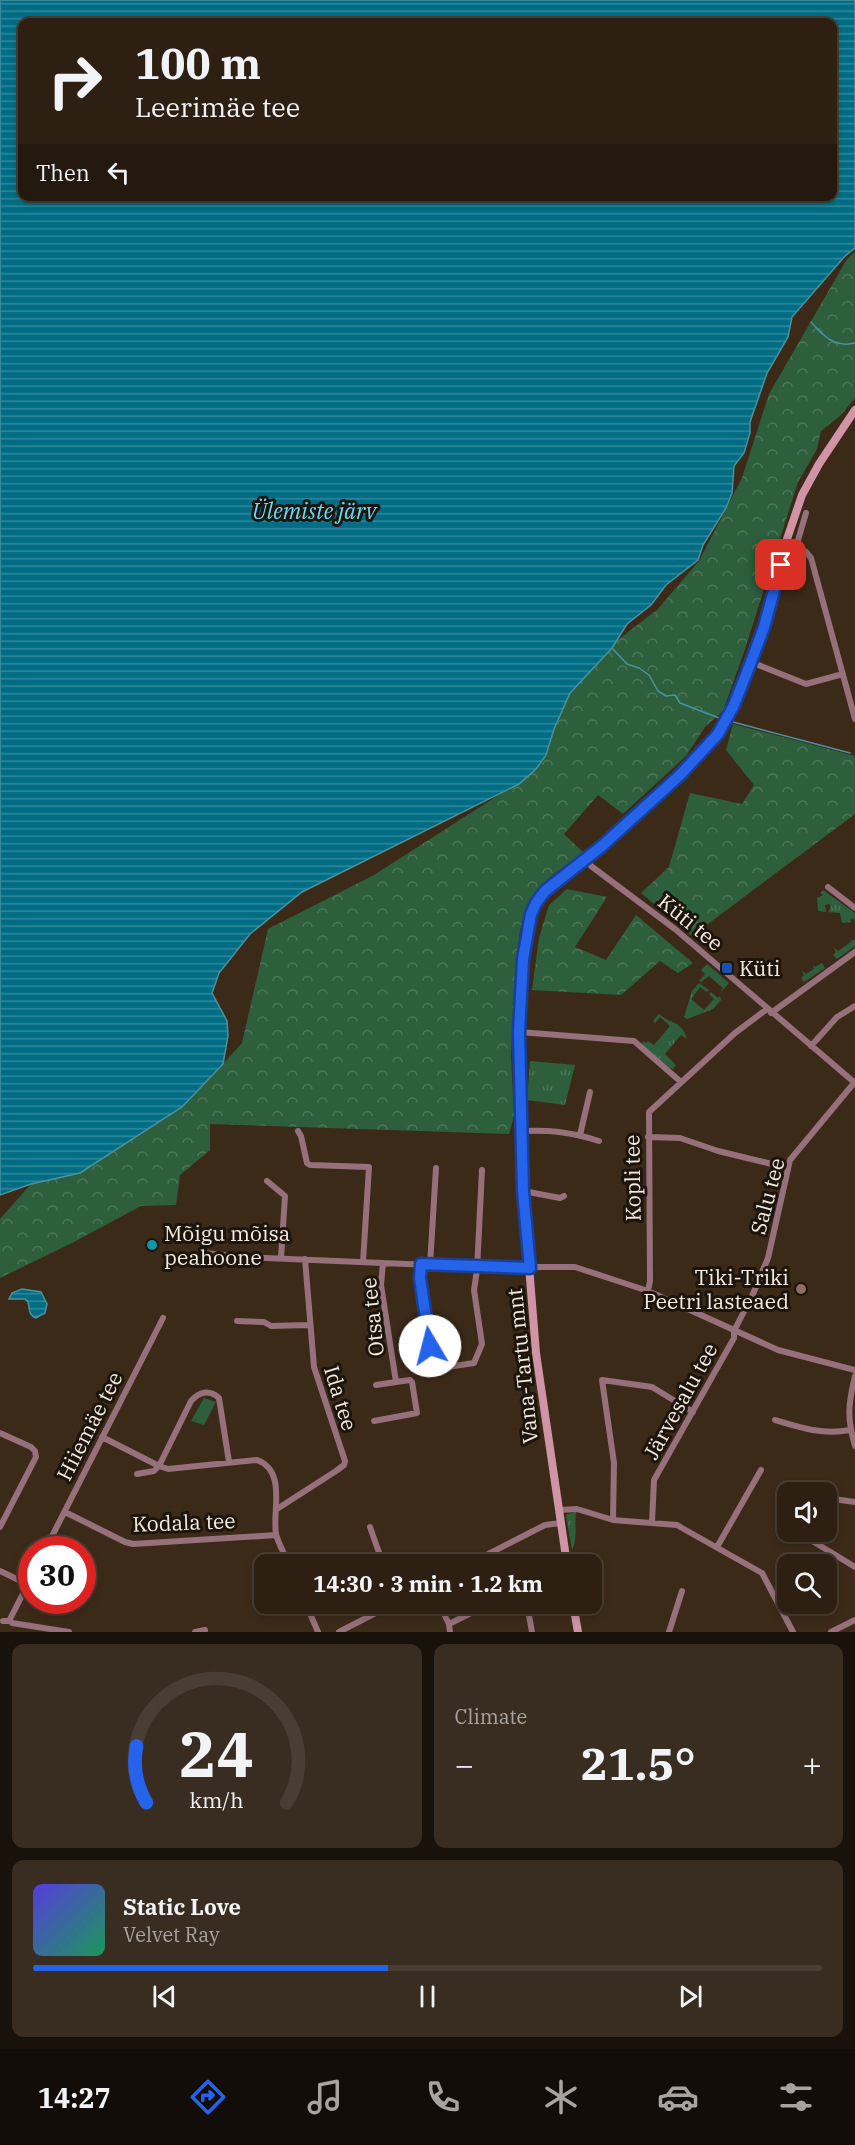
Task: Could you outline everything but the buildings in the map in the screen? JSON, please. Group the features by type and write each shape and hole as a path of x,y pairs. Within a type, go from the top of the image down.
{"street":[{"name":"Vana-Tartu mnt","path":"566,1554 540,1385 523,1191 519,1032 523,959 531,914 545,891 586,859 680,775 718,734 734,705 764,627 786,542 802,495 816,469 855,410"},
{"path":"796,546 806,513"},
{"path":"786,542 806,552 811,558 855,719"},
{"path":"751,662 806,684 843,674"},
{"name":"Küti tee","path":"586,859 598,872 691,942 855,1083"},
{"path":"828,887 855,908"},
{"name":"Kopli tee","path":"648,1291 650,1281 648,1122 651,1109 735,1033 855,952"},
{"path":"811,1046 837,1017 855,1006"},
{"path":"519,1032 634,1041 681,1082"},
{"name":"Salu tee","path":"734,1331 768,1258 792,1156 855,1083"},
{"path":"580,1135 590,1092"},
{"path":"521,1131 550,1130 580,1135 599,1142"},
{"path":"298,1131 307,1163 310,1165 369,1167 363,1262"},
{"path":"648,1137 680,1138 718,1151 788,1168"},
{"path":"430,1265 436,1168"},
{"path":"421,1264 420,1278 434,1369 474,1363 482,1344 474,1290 482,1170"},
{"path":"267,1181 285,1196 281,1258"},
{"path":"523,1191 564,1197"},
{"path":"204,1253 245,1257 477,1267 575,1267 648,1291 777,1350 855,1370"},
{"name":"Ida tee","path":"277,1509 336,1471 344,1465 345,1461 316,1378 309,1325 305,1259"},
{"name":"Otsa tee","path":"376,1385 396,1382 381,1285 383,1263"},
{"name":"Hiiemäe tee","path":"52,1536 163,1318"},
{"path":"237,1321 264,1322 271,1326 309,1325"},
{"name":"Järvesalu tee","path":"652,1522 654,1480 734,1338 734,1331"},
{"path":"855,1376 848,1409 850,1430 855,1446"},
{"path":"374,1421 417,1413 412,1382 410,1380 396,1382"},
{"path":"613,1520 614,1463 602,1380 652,1388 693,1412"},
{"path":"137,1474 154,1471 159,1466 190,1401 197,1394 209,1392 219,1398 229,1462"},
{"path":"775,1420 820,1432 850,1430"},
{"path":"0,1432 31,1447 36,1457 0,1527"},
{"path":"102,1437 168,1469 256,1460 263,1462 276,1486 276,1535 285,1554"},
{"path":"717,1547 760,1470"},
{"path":"837,1500 855,1502"},
{"path":"560,1510 577,1509 613,1520 677,1525 762,1573 793,1632"},
{"name":"Kodala tee","path":"64,1512 133,1544 276,1535"},
{"path":"488,1554 545,1525 561,1523"},
{"path":"370,1527 379,1554"},
{"path":"813,1542 855,1568"},
{"path":"0,1571 18,1580"},
{"path":"669,1632 682,1591"},
{"path":"10,1632 8,1622 18,1602"},
{"path":"310,1614 318,1632"},
{"path":"339,1632 374,1614"},
{"path":"444,1614 450,1632"},
{"path":"449,1624 469,1614"},
{"path":"529,1614 532,1632"},
{"path":"575,1614 578,1632"},
{"path":"831,1632 855,1620"},
{"path":"8,1622 69,1632"},
{"path":"195,1632 205,1630"}],"green space":[{"path":"855,252 855,398 841,415 821,431 817,449 798,482 723,711 705,727 686,756 623,814 598,795 564,834 584,853 555,873 538,889 528,905 520,930 516,968 511,1055 514,1116 509,1134 210,1124 210,1150 180,1175 176,1205 141,1206 0,1278 0,1219 31,1184 80,1173 182,1107 242,1043 268,929 374,875 525,778 573,674 657,610 699,561 742,478 769,394 847,259"},
{"path":"733,724 855,756 855,814 692,936 641,893 669,867 690,793 742,804 754,785 726,750"},
{"path":"567,889 607,897 575,947 606,960 636,915 693,963 678,973 660,961 621,995 532,990 539,938 549,905"},
{"path":"823,890 855,913 855,921 853,918 851,922 842,923 840,913 828,912 831,907 829,904 825,905 826,912 818,911 817,898 823,895 821,893"},
{"path":"850,938 852,941 855,939 855,946 837,959 833,955 836,952 833,947 838,951 851,942"},
{"path":"822,963 825,968 804,982 801,978 804,975 801,970 806,974 814,969 813,965 815,967"},
{"path":"707,964 729,983 720,993 723,988 709,976 699,981 705,974 701,970"},
{"path":"699,983 709,990 707,992 700,987 691,999 704,1010 714,999 709,994 711,992 718,998 720,996 721,1000 713,1009 687,1019 684,1017 692,991"},
{"path":"659,1014 679,1026 687,1039 681,1035 665,1054 676,1065 673,1069 642,1045 643,1041 646,1043 648,1041 654,1045 670,1026 660,1017 655,1023 653,1021"},
{"path":"530,1061 575,1065 565,1105 527,1100"},
{"path":"204,1398 216,1402 204,1425 191,1421"},
{"path":"576,1512 575,1536 572,1550 566,1516"}],"water":[{"name":"Ülemiste järv","path":"0,0 855,0 855,248 845,256 792,317 788,337 767,373 750,422 750,433 744,453 734,466 732,493 726,508 703,545 698,560 666,585 651,605 627,624 612,648 570,693 554,729 546,755 536,769 519,784 302,892 250,934 219,973 212,993 227,1021 228,1036 223,1064 182,1107 80,1173 31,1184 0,1195"},
{"path":"22,1289 41,1292 47,1304 45,1313 36,1318 33,1317 25,1299 9,1299 12,1293"}],"waterway":[{"path":"811,322 830,340 841,344 855,343"},
{"path":"612,648 627,664 649,675 658,691 666,696 675,695 680,703 719,718"},
{"path":"733,722 850,753"}],"place":[{"name":"Küti","path":"727,968"},
{"name":"Mõigu mõisa peahoone","path":"152,1245"},
{"name":"Tiki-Triki Peetri lasteaed","path":"801,1289"}],"route":[{"path":"430,1346 420,1278 421,1264 530,1268 523,1191 519,1032 523,959 531,914 545,891 602,846 680,775 718,734 734,705 751,662 764,627 781,565"}]}
